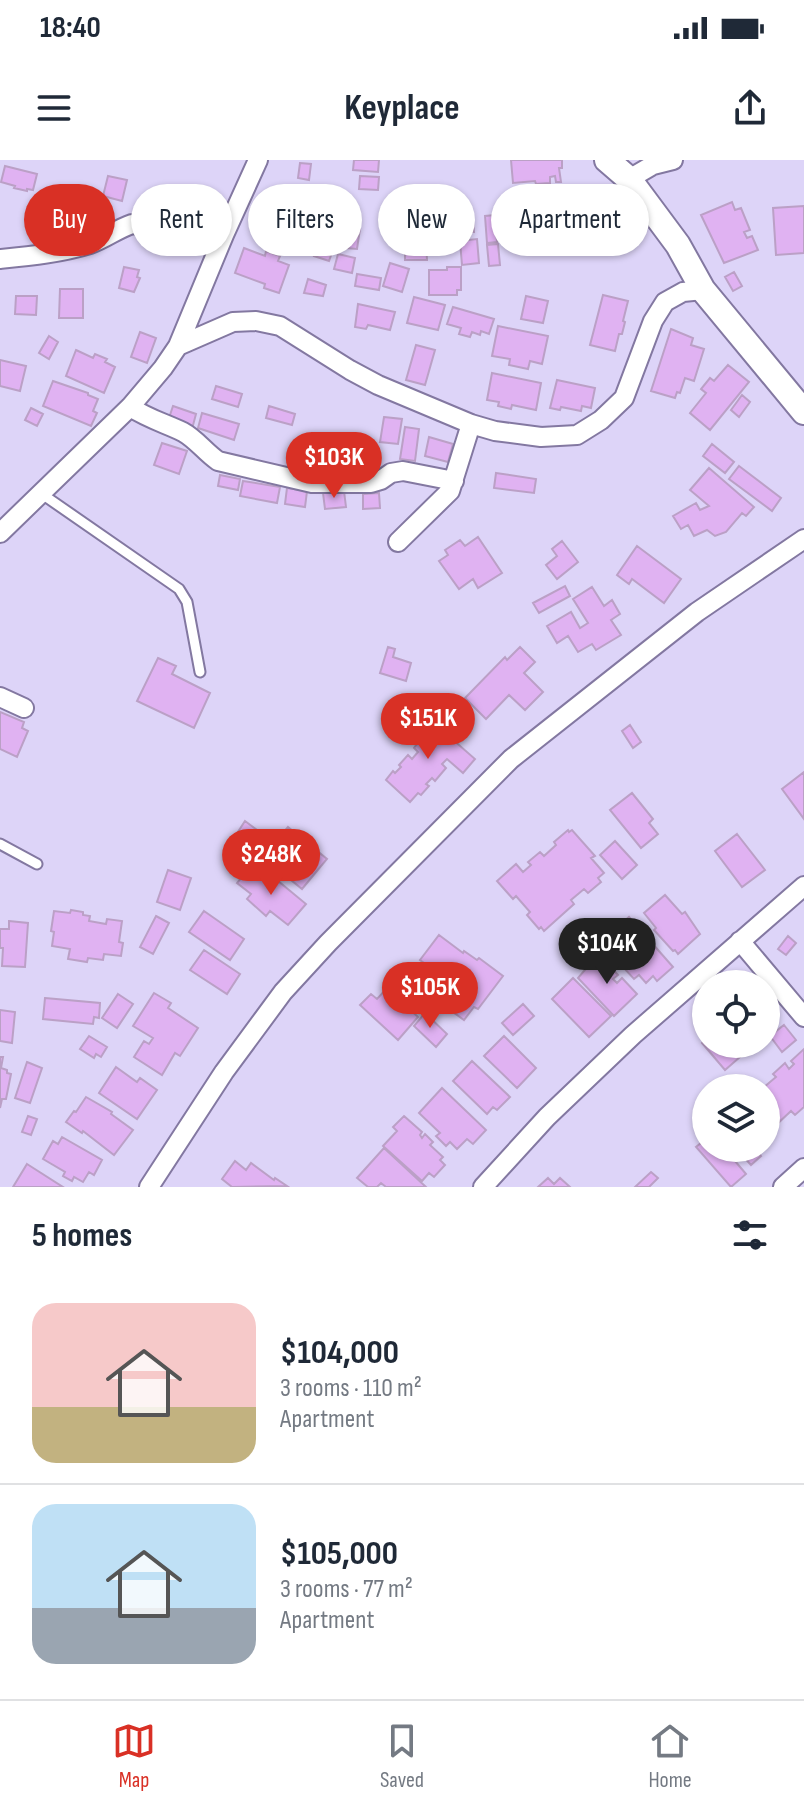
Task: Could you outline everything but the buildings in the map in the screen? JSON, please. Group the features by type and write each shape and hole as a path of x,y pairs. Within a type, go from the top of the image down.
{"street":[{"path":"232,217 258,160"},
{"path":"607,160 629,179 678,245 703,290 804,412"},
{"path":"629,179 653,165 673,160"},
{"path":"0,259 47,254 91,243 131,224"},
{"path":"0,533 130,407 163,368 178,346 215,256"},
{"path":"178,346 233,322 256,321 280,326 378,385 471,424 495,431 541,437 577,435 601,420 624,398 653,321 665,302 683,292 703,290"},
{"path":"130,407 147,418 183,432 218,461 312,483 371,483 403,471 454,481"},
{"path":"398,542 450,491 471,424"},
{"path":"149,1187 224,1072 283,992 511,759 697,612 804,539"},
{"path":"0,697 24,708"},
{"path":"483,1187 569,1096 633,1035 804,886"},
{"path":"740,941 804,1017"},
{"path":"783,1187 804,1168"}],"lane":[{"path":"42,494 179,589 187,602 200,672"},
{"path":"0,844 37,864"}]}
